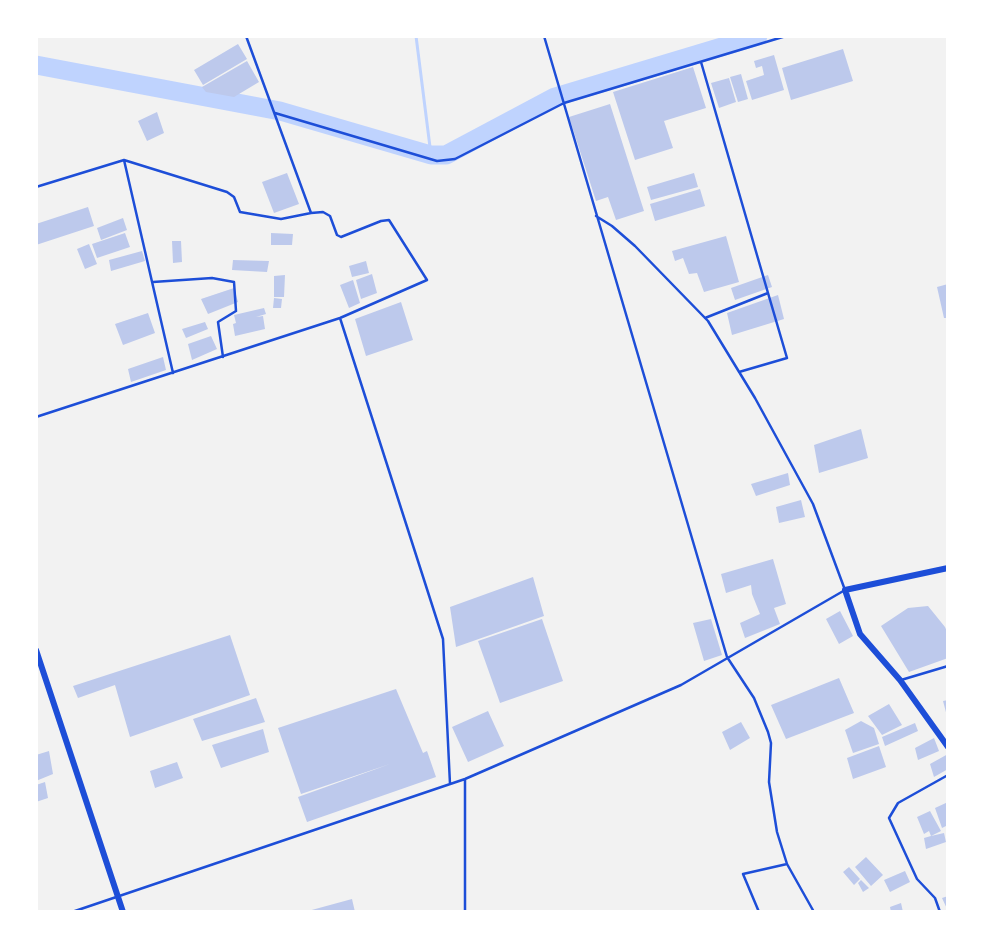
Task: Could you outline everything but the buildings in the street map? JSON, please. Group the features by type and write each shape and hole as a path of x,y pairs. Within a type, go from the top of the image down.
{"street":[{"path":"948,568 845,590 860,634 870,648 900,680 948,747"},
{"path":"36,650 123,912"}],"lane":[{"path":"246,36 311,213"},
{"path":"544,36 727,657 754,698 768,732 771,743 769,782 777,832 787,864 814,912"},
{"path":"275,113 437,161 455,159 564,103 786,36"},
{"path":"701,62 787,358 739,372"},
{"path":"124,160 173,373"},
{"path":"36,188 124,160 226,192 234,197 240,212 281,219 323,212 330,216 337,235 341,237 381,220 389,220 427,280 340,318 36,417"},
{"path":"72,912 465,779 681,685 845,590 813,504 739,372 705,318 635,246 612,226 596,216"},
{"path":"153,282 212,278 234,282 236,310 218,322 223,357"},
{"path":"705,318 768,293"},
{"path":"340,318 443,639 450,784"},
{"path":"900,680 948,666"},
{"path":"940,912 935,898 917,878 889,818 898,803 948,774"},
{"path":"465,779 465,912"},
{"path":"759,912 743,874 787,864"}],"waterway":[{"path":"416,36 431,155"},
{"path":"36,65 280,111 431,155 446,155 555,97 758,36"}]}
